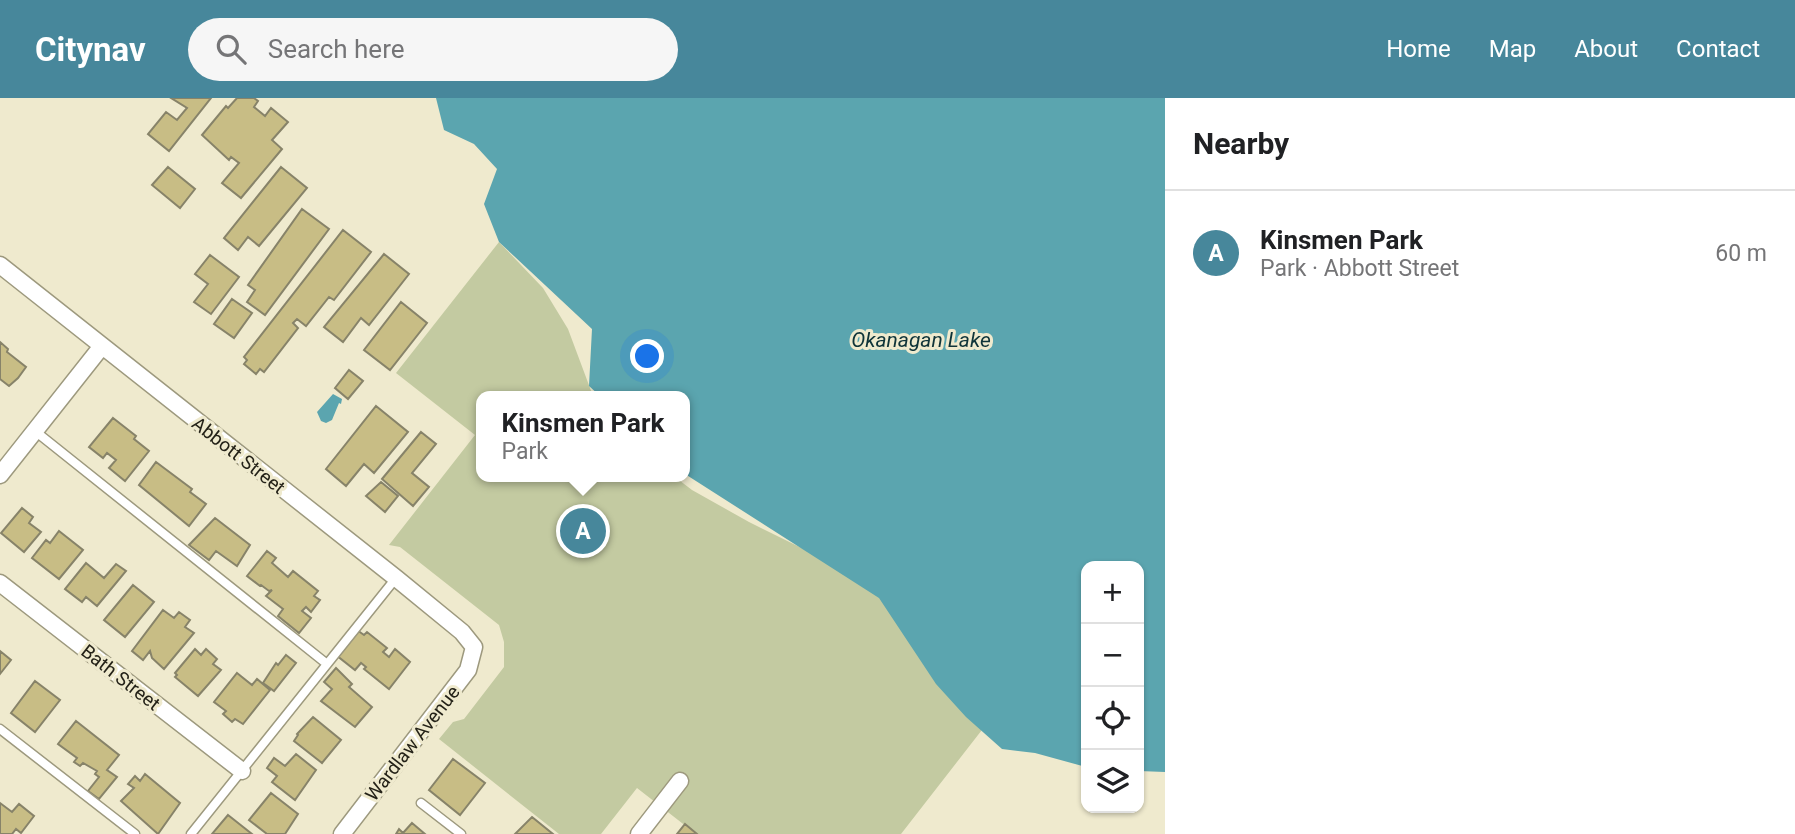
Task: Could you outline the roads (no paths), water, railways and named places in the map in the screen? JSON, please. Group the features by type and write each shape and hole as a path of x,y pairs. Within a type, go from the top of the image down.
{"street":[{"name":"Abbott Street","path":"0,265 396,578 462,632 474,648"},
{"path":"0,475 102,346"},
{"name":"Bath Street","path":"0,583 242,771"},
{"name":"Wardlaw Avenue","path":"342,834 468,670 474,648"},
{"path":"639,834 680,781"}],"lane":[{"path":"35,431 327,664"},
{"path":"191,834 396,578"},
{"path":"0,729 135,834"},
{"path":"421,803 461,834"}],"water":[{"name":"Okanagan Lake","path":"436,98 1165,98 1165,772 1144,771 1144,561 1081,561 1081,766 1035,753 1002,749 966,717 936,684 879,598 690,477 690,391 594,391 589,386 592,329 499,242 484,204 497,169 474,144 444,130"},
{"path":"333,394 342,399 341,404 339,403 332,420 326,423 321,421 317,412"}],"place":[{"name":"Kinsmen Park","path":"583,531"}]}
